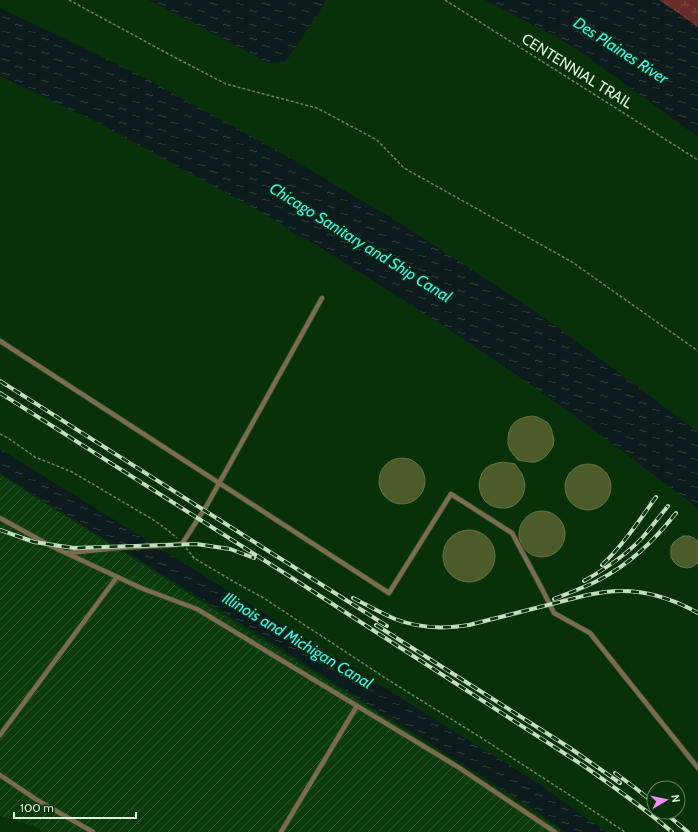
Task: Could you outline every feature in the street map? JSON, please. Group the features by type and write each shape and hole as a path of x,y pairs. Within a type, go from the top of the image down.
{"lane":[{"path":"66,553 182,544 207,506 322,298"},
{"path":"0,341 389,593 451,494 512,533 554,613 590,634 698,768"},
{"path":"0,518 49,545 117,577 141,588 197,609 458,767 555,832"},
{"path":"0,735 117,577"},
{"path":"281,832 357,706"},
{"path":"0,776 37,800 93,832"}],"path":[{"path":"69,0 226,84 317,108 377,140 404,168 572,262 698,351"},
{"name":"CENTENNIAL TRAIL","path":"445,0 698,160"},
{"path":"0,434 35,457 72,472 165,528 173,534 194,558 262,597 625,832"}],"shaded area":[{"path":"0,475 345,692 562,832 45,832 34,826 0,816"}],"green space":[{"path":"659,0 698,0 698,27"}],"water":[{"path":"149,0 325,0 323,6 286,61 268,63"},
{"name":"Des Plaines River","path":"485,0 659,0 698,27 698,137 581,52 553,35"},
{"name":"Chicago Sanitary and Ship Canal","path":"0,8 141,76 280,152 403,225 532,309 698,432 698,508 593,429 501,364 305,238 295,235 280,223 91,119 0,76"},
{"name":"Illinois and Michigan Canal","path":"0,449 533,780 606,832 566,832 532,808 392,719 389,719 293,656 0,473"}],"building":[{"path":"532,416 548,423 554,440 553,446 546,456 536,462 518,460 510,450 508,444 509,432 515,422"},
{"path":"402,458 415,462 421,468 425,481 421,494 415,500 402,504 389,500 383,494 379,481 383,468 389,462"},
{"path":"503,462 515,464 522,474 525,486 522,497 518,502 507,508 495,507 485,501 479,485 482,473 486,468"},
{"path":"588,464 601,468 607,474 611,487 607,500 601,506 588,510 575,506 569,500 565,487 569,474 575,468"},
{"path":"542,511 555,515 561,521 565,534 561,547 555,553 542,557 529,553 523,547 519,534 523,521 529,515"},
{"path":"464,530 474,530 488,537 495,551 495,561 488,575 474,582 464,582 454,578 447,571 443,561 443,551 447,541 454,534"},
{"path":"683,536 689,536 698,541 698,563 692,567 687,568 677,565 671,557 671,547 674,542"}],"railway":[{"path":"0,381 387,626"},
{"path":"0,393 289,576 584,766 640,806 672,832"},
{"path":"602,565 624,541 656,497"},
{"path":"584,581 629,551 642,538 668,506"},
{"path":"554,599 592,584 630,560 650,543 676,513"},
{"path":"0,530 34,542 74,548 196,544 230,549 254,558"},
{"path":"353,598 395,619 432,627 469,625 587,595 617,591 630,591 665,598 698,613"},
{"path":"376,625 570,748 620,783"},
{"path":"615,773 646,797"},
{"path":"674,820 688,832"}]}
